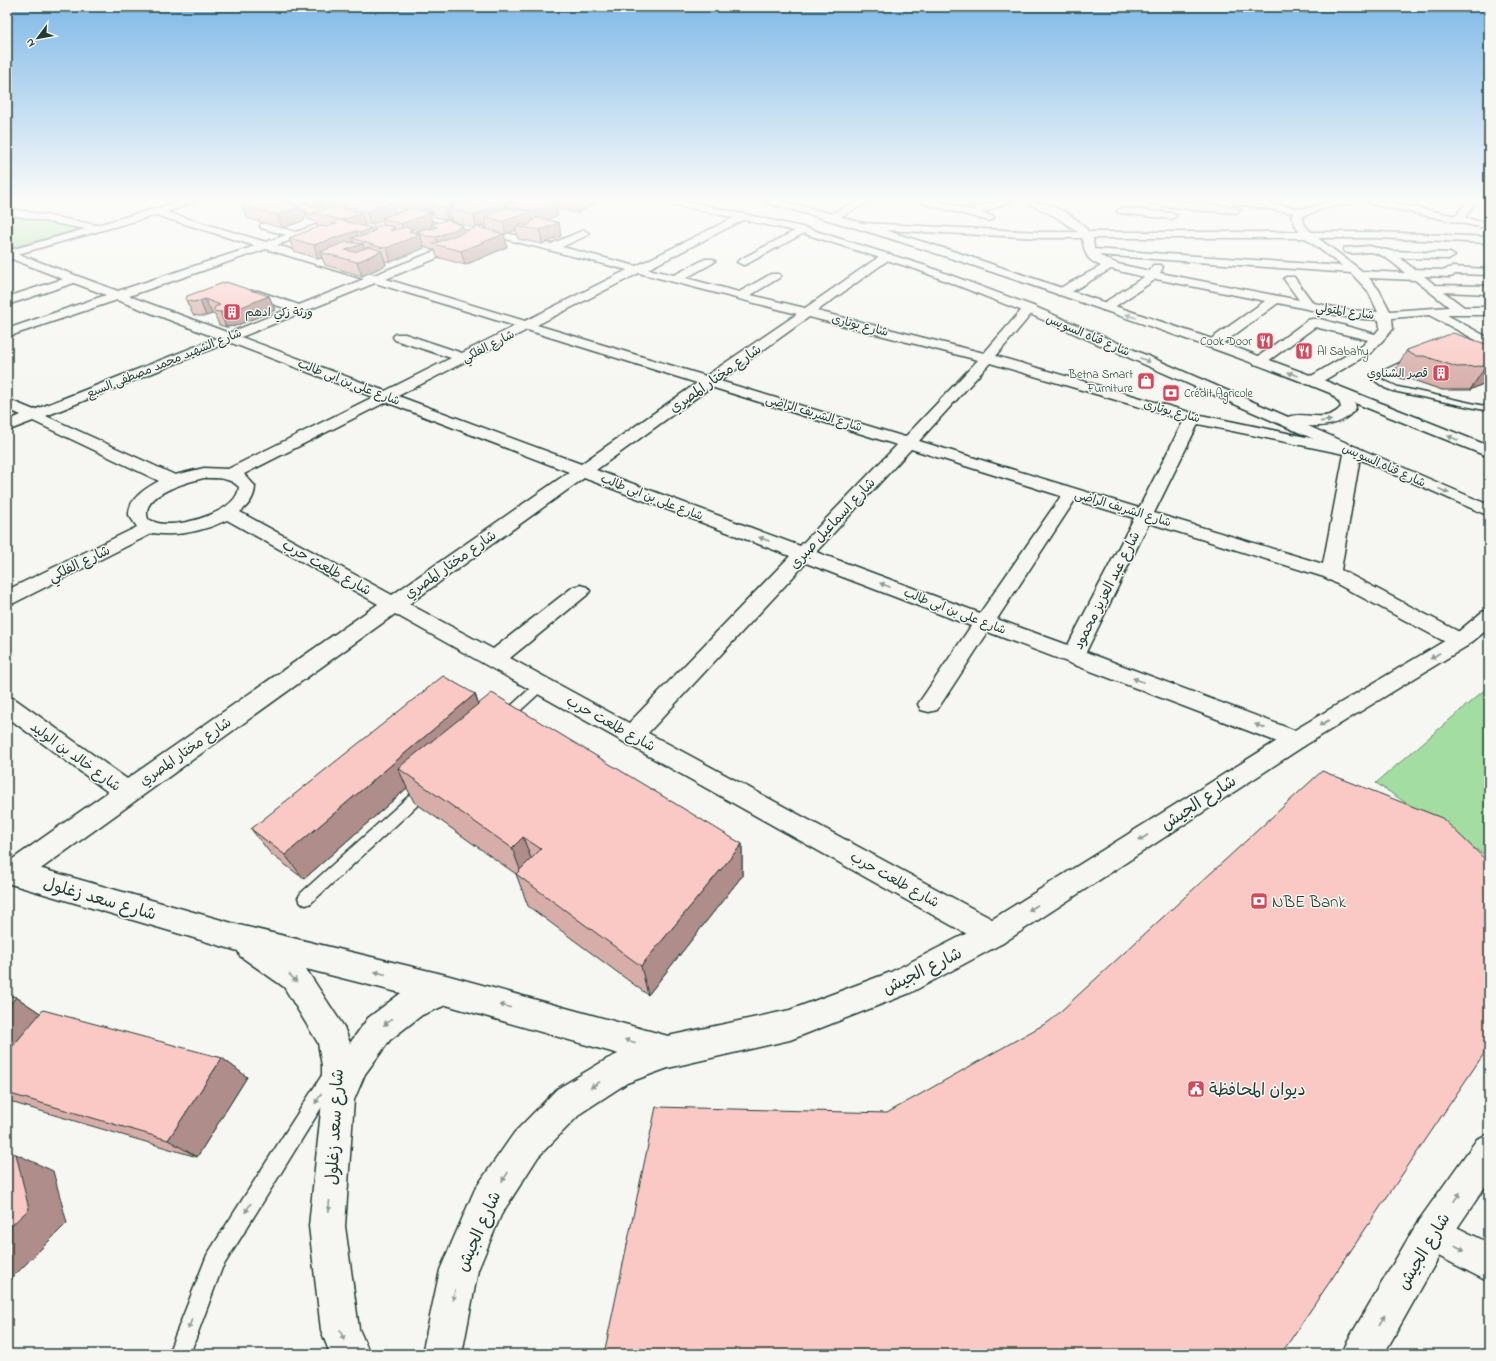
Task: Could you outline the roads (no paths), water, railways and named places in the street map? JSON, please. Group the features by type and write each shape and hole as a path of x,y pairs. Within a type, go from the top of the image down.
{"street":[{"name":"شارع على بن ابى طالب","path":"36,265 1296,740"},
{"path":"7,333 208,265"},
{"name":"شارع الشريف الراضى","path":"329,265 1145,514 1331,573 1460,641"},
{"name":"شارع الشهيد محمد مصطفى السبع","path":"7,426 412,265"},
{"name":"شارع بوتارى","path":"620,265 987,358 1193,418 1353,451"},
{"name":"شارع الفلكي","path":"232,474 647,265"},
{"path":"676,279 703,265"},
{"name":"شارع مختار المصري","path":"11,872 395,604 875,265"},
{"name":"شارع قناه السويس","path":"910,265 1029,309 1489,511"},
{"path":"980,265 1214,344 1313,381 1489,452"},
{"path":"1062,292 1110,265"},
{"name":"شارع المتولي","path":"1110,265 1157,266 1243,287 1276,299 1350,314 1386,315 1432,311 1489,311"},
{"path":"1150,265 1188,270"},
{"path":"1106,307 1157,266 1205,265"},
{"path":"1305,265 1357,272 1414,275 1447,274 1452,270 1458,269 1489,272"},
{"path":"1313,381 1367,349 1387,329 1386,315 1373,287 1347,265"},
{"path":"1401,265 1461,311"},
{"path":"742,295 775,276"},
{"path":"1276,278 1305,281"},
{"path":"7,301 75,279"},
{"path":"1290,279 1309,306"},
{"path":"1350,285 1373,287"},
{"path":"1430,288 1489,290"},
{"path":"254,294 299,309"},
{"path":"1214,344 1276,299"},
{"name":"شارع اسماعيل صبرى","path":"632,734 909,442 987,358 1029,309"},
{"path":"1432,311 1489,343"},
{"path":"1259,361 1312,324 1320,323 1378,339"},
{"path":"400,336 464,358"},
{"path":"1273,416 1316,422 1332,420 1344,415 1349,408 1346,400 1336,391"},
{"path":"7,403 173,481"},
{"name":"شارع عبد العزيز محمود","path":"1073,656 1193,418"},
{"path":"1331,573 1353,451"},
{"path":"204,473 232,474 242,479 247,486 246,494 240,503 228,513 209,522 180,529 164,529 151,527 141,522 137,514 139,506 147,497 158,488 173,481 204,473"},
{"path":"929,704 1072,492"},
{"name":"شارع طلعت حرب","path":"228,513 993,934"},
{"name":"شارع الفلكي","path":"7,598 151,527"},
{"path":"495,659 580,591"},
{"name":"شارع الجيش","path":"442,1354 459,1270 488,1202 526,1145 569,1101 618,1070 668,1052 790,1025 900,983 993,934 1296,740 1460,641 1489,617"},
{"path":"1460,641 1489,634"},
{"name":"شارع خالد بن الوليد","path":"7,705 126,792"},
{"name":"شارع سعد زغلول","path":"11,872 239,938 446,990 668,1052"},
{"name":"شارع سعد زغلول","path":"239,938 294,977 333,1038 338,1066 338,1101 327,1226 340,1330 350,1354"},
{"path":"338,1101 354,1063 379,1029 411,1004 446,990"},
{"name":"شارع الجيش","path":"1362,1354 1432,1233 1489,1151"},
{"path":"1432,1233 1489,1263"}],"lane":[{"path":"1418,358 1377,377 1378,380 1396,389 1488,408"},
{"path":"492,728 541,684"},
{"path":"306,898 434,782"},
{"path":"179,1354 214,1262 338,1066"}],"place":[{"name":"ورثة زكي ادهم","path":"232,312"},
{"name":"Cook Door","path":"1265,341"},
{"name":"Al Sabahy","path":"1304,351"},
{"name":"قصر الشناوي","path":"1441,373"},
{"name":"Betna Smart Furniture","path":"1146,381"},
{"name":"Crédit Agricole","path":"1171,393"},
{"name":"NBE Bank","path":"1259,901"},
{"name":"ديوان المحافظة","path":"1196,1089"}]}
